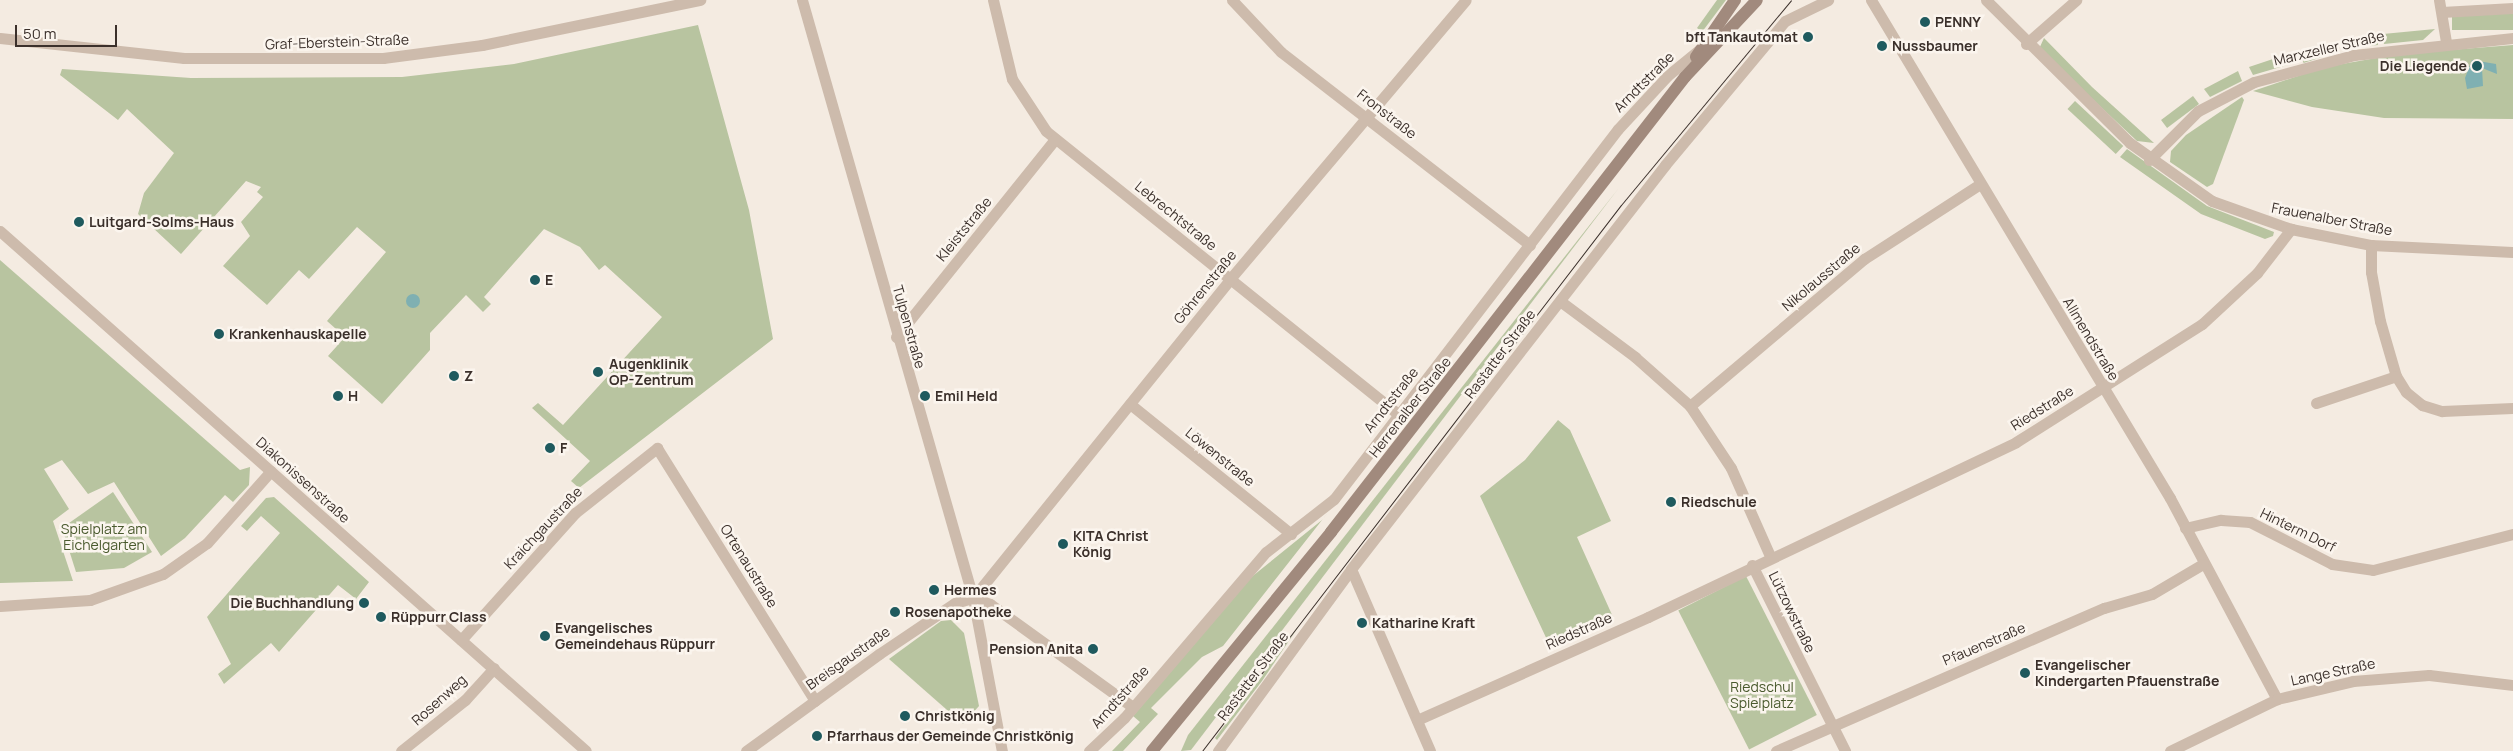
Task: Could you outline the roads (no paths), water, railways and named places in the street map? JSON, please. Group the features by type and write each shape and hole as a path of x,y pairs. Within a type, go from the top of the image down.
{"main road":[{"name":"Herrenalber Straße","path":"1685,77 1700,50 1735,0"},
{"name":"Herrenalber Straße","path":"1152,751 1320,547 1685,77 1757,0"}],"street":[{"name":"Graf-Eberstein-Straße","path":"0,38 184,58 383,58 482,45 700,0"},
{"name":"Tulpenstraße","path":"802,0 896,337 973,598 1002,751"},
{"name":"Lebrechtstraße","path":"993,0 1012,79 1026,107 1055,139 1399,415"},
{"name":"Fronstraße","path":"1232,0 1264,38 1530,245"},
{"name":"Göhrenstraße","path":"973,598 1230,279 1466,0"},
{"name":"Rastatter Straße","path":"1218,751 1350,569 1560,301 1785,21 1806,7 1828,0"},
{"name":"Allmendstraße","path":"1871,0 2185,528 2277,699"},
{"name":"Frauenalber Straße","path":"1986,0 2026,44 2149,160 2212,201 2291,229 2371,245 2513,252"},
{"path":"2026,44 2076,0"},
{"path":"2439,0 2446,42"},
{"path":"2442,12 2513,8"},
{"name":"Marxzeller Straße","path":"2149,160 2198,111 2245,85 2342,58 2446,42 2513,38"},
{"name":"Arndtstraße","path":"1089,751 1133,707 1266,552 1334,499 1642,102 1700,50"},
{"name":"Kleiststraße","path":"896,337 1055,139"},
{"name":"Nikolausstraße","path":"1690,406 1864,259 1980,184"},
{"name":"Riedstraße","path":"1770,556 1985,459 2102,387 2202,324 2251,278 2291,229"},
{"name":"Diakonissenstraße","path":"0,231 586,751"},
{"path":"2371,245 2370,272 2396,376 2413,399 2432,409 2513,408"},
{"name":"Lützowstraße","path":"1560,301 1635,357 1690,406 1731,468 1770,556 1752,565 1845,751"},
{"path":"2316,403 2396,376"},
{"name":"Löwenstraße","path":"1130,404 1291,534"},
{"name":"Kraichgaustraße","path":"461,640 575,513 657,448"},
{"name":"Ortenaustraße","path":"657,448 814,701"},
{"path":"0,606 90,600 156,577 207,543 271,470"},
{"name":"Hinterm Dorf","path":"2185,528 2221,520 2250,522 2332,564 2373,570 2513,534"},
{"name":"Pfauenstraße","path":"1776,751 2104,608 2152,594 2203,564"},
{"name":"Riedstraße","path":"1417,720 1648,617 1752,565"},
{"path":"1350,569 1430,751"},
{"path":"973,598 990,604 1133,707"},
{"name":"Breisgaustraße","path":"746,751 814,701 955,603 973,598"},
{"name":"Rosenweg","path":"401,751 465,700 494,668"},
{"name":"Lange Straße","path":"2170,751 2277,699 2394,676 2429,675 2513,685"}],"water":[{"path":"2472,60 2496,64 2497,74 2482,68 2483,86 2467,89 2465,78"},
{"path":"410,294 416,294 420,301 416,308 410,308 406,304 406,298"}],"tram line":[{"path":"1202,751 1621,205 1791,0"}],"place":[{"name":"PENNY","path":"1925,22"},
{"name":"bft Tankautomat","path":"1808,37"},
{"name":"Nussbaumer","path":"1882,46"},
{"name":"Die Liegende","path":"2477,66"},
{"name":"Luitgard-Solms-Haus","path":"79,222"},
{"name":"E","path":"535,280"},
{"name":"Krankenhauskapelle","path":"219,334"},
{"name":"Augenklinik OP-Zentrum","path":"598,372"},
{"name":"Z","path":"454,376"},
{"name":"H","path":"338,396"},
{"name":"Emil Held","path":"925,396"},
{"name":"F","path":"550,448"},
{"name":"Riedschule","path":"1671,502"},
{"name":"KITA Christ König","path":"1063,544"},
{"name":"Hermes","path":"934,590"},
{"name":"Die Buchhandlung","path":"364,603"},
{"name":"Rosenapotheke","path":"895,612"},
{"name":"Rüppurr Class","path":"381,617"},
{"name":"Katharine Kraft","path":"1362,623"},
{"name":"Evangelisches Gemeindehaus Rüppurr","path":"545,636"},
{"name":"Pension Anita","path":"1093,649"},
{"name":"Evangelischer Kindergarten Pfauenstraße","path":"2025,673"},
{"name":"Christkönig","path":"905,716"},
{"name":"Pfarrhaus der Gemeinde Christkönig","path":"817,736"}],"park label":[{"name":"Spielplatz am Eichelgarten","path":"104,538"},
{"name":"Riedschul Spielplatz","path":"1762,696"}]}
